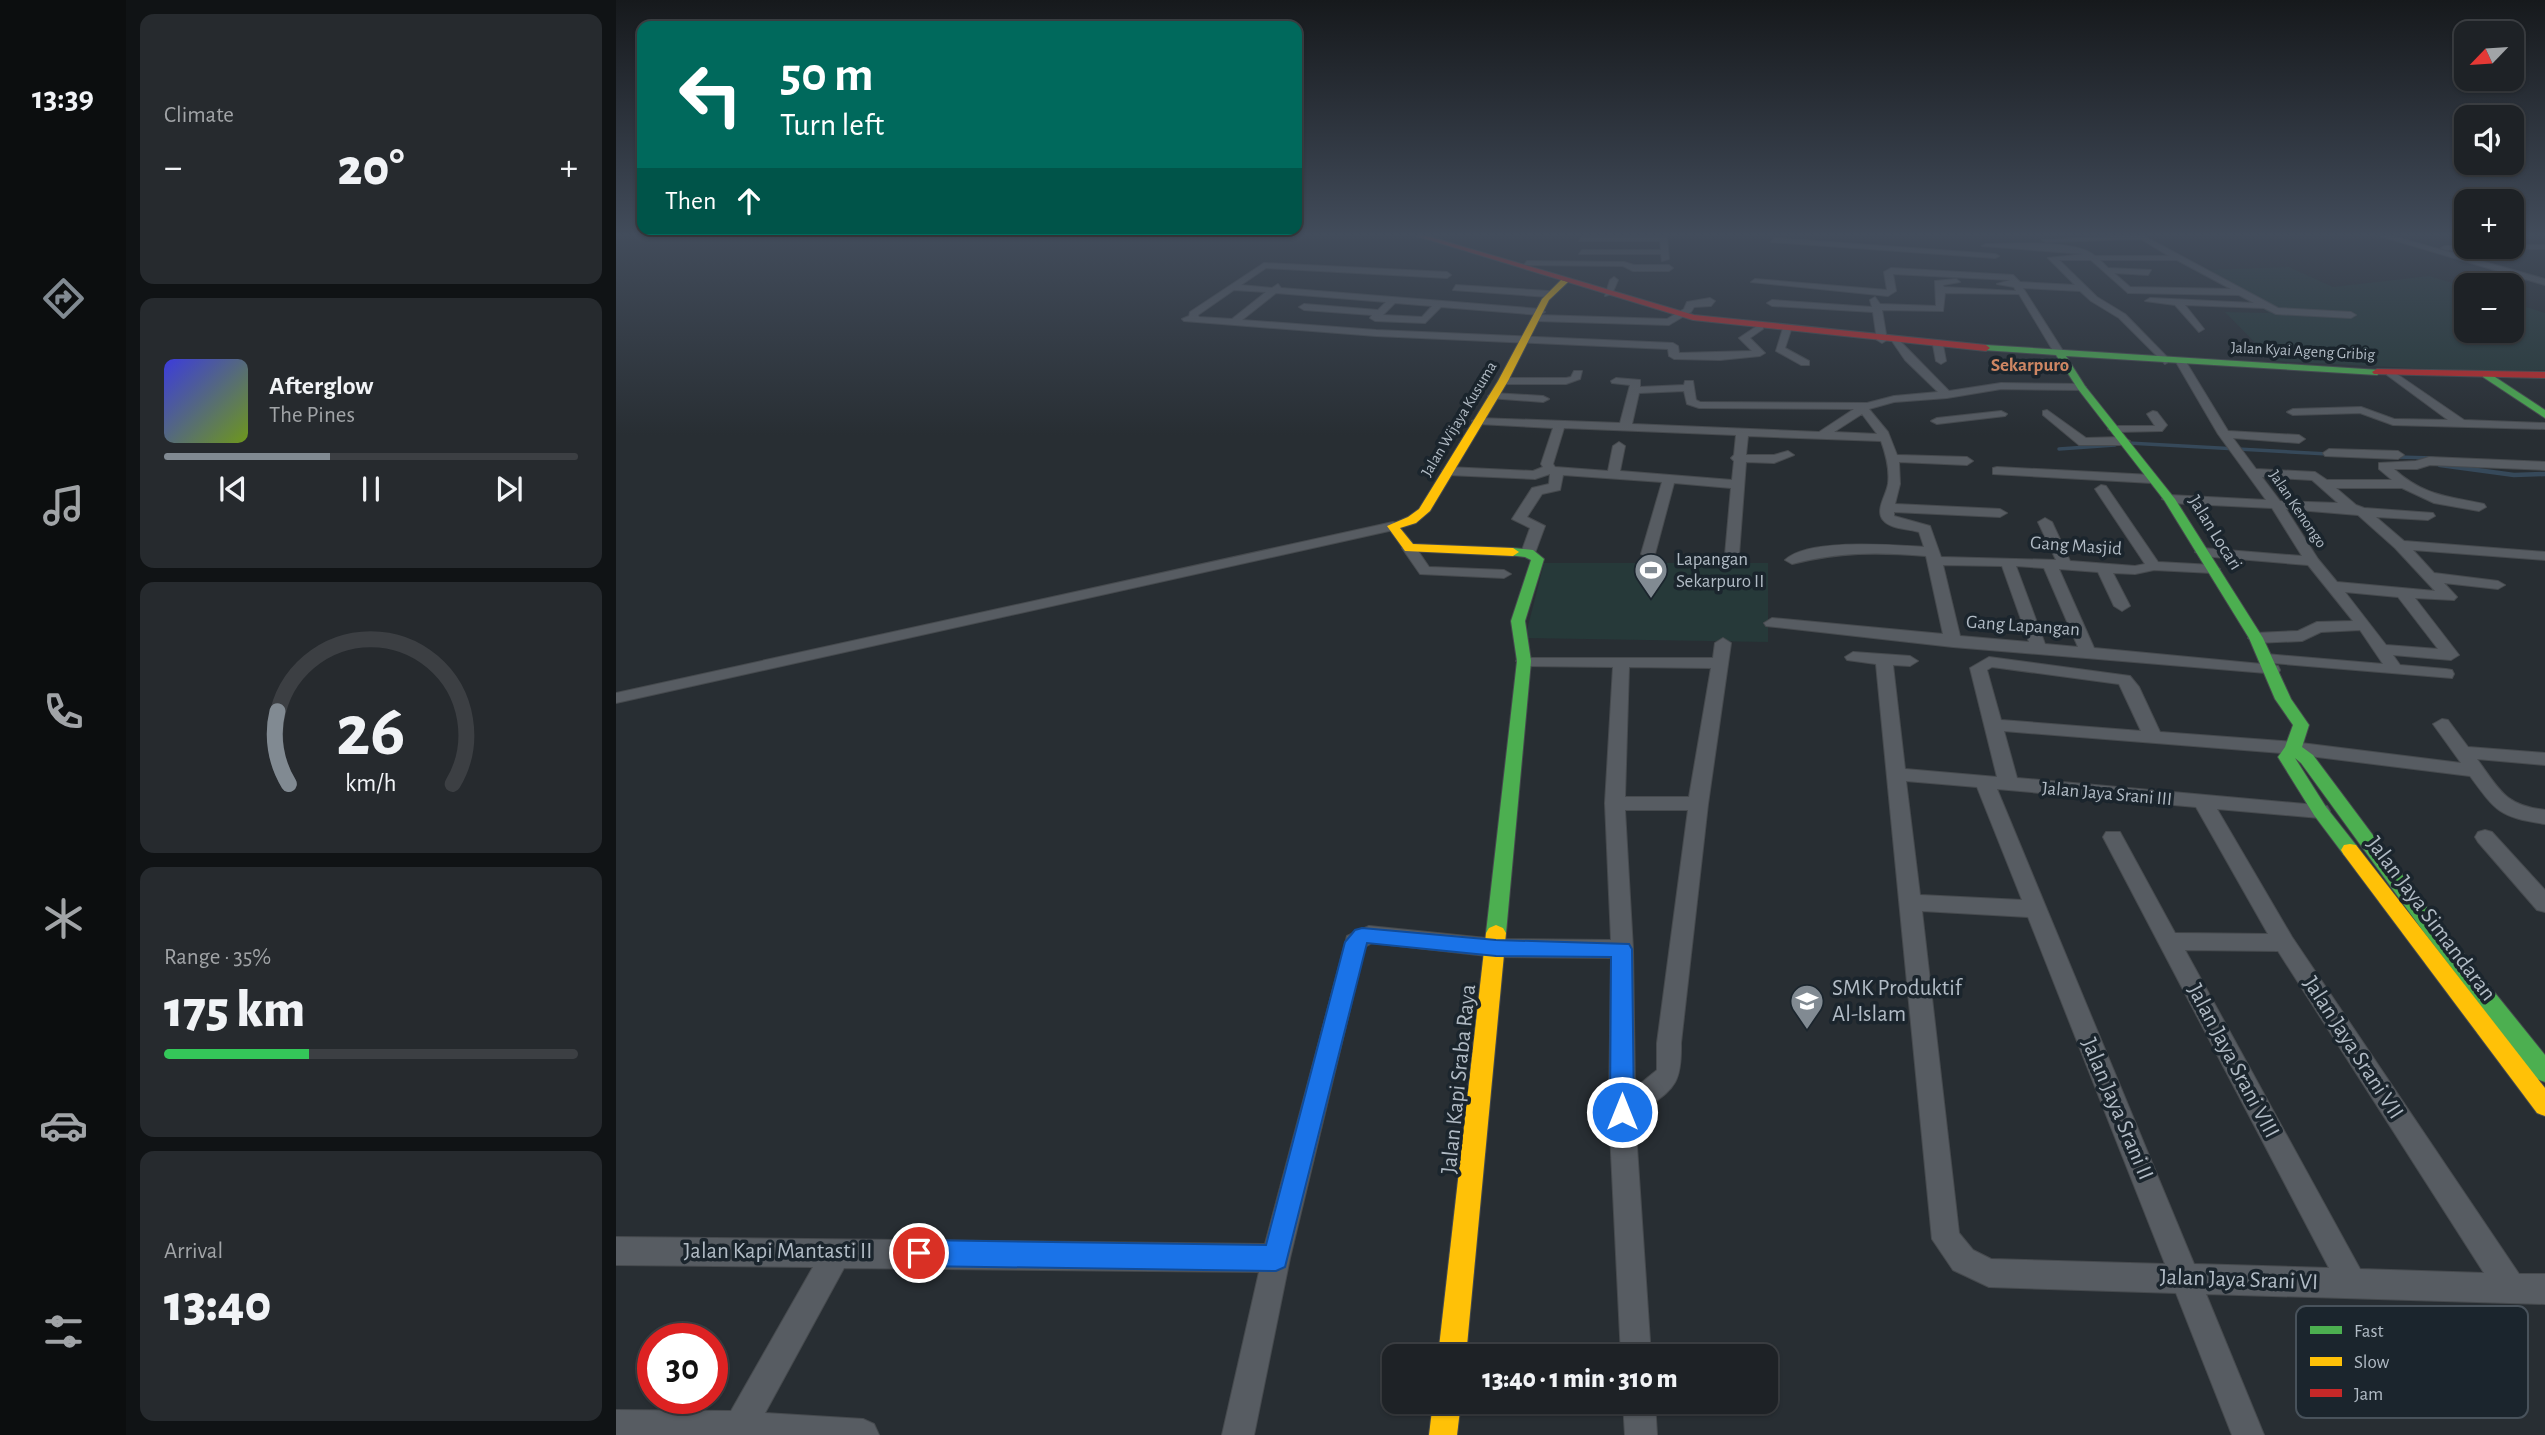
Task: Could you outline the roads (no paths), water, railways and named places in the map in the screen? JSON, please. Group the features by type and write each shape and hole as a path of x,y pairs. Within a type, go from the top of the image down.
{"street":[{"path":"1212,301 1192,315 1364,329"},
{"path":"1236,320 1259,301"},
{"path":"1285,323 1311,301"},
{"path":"1438,304 1421,321 1376,318 1392,301 1438,304 1538,315 1665,323 1688,310 1690,304 1708,304 1710,301"},
{"name":"Jalan Wijaya Kusuma","path":"1393,526 1412,520 1424,511 1503,381 1546,301"},
{"name":"Jalan Kyai Ageng Gribig","path":"1646,301 1679,314 1762,327 1890,341 1939,353 2060,354 2391,373 2545,375"},
{"path":"1875,301 1890,341 1947,395"},
{"path":"1187,319 1525,341 1673,346 1675,357 1720,357 1760,353 1744,338 1762,327 1772,303 1877,309 1940,309 1940,301"},
{"path":"2028,301 2060,354"},
{"name":"Jalan Kenongo","path":"2097,301 2122,316 2173,361 2297,533 2312,561 2365,625 2395,670"},
{"path":"2135,301 2264,306 2284,312 2351,315"},
{"path":"2256,301 2264,306"},
{"path":"2178,303 2199,329"},
{"path":"1304,307 1378,313"},
{"path":"1786,330 1780,349 1805,363"},
{"name":"Jalan Locari","path":"2060,354 2081,387 2169,499 2256,638 2283,699 2301,725 2295,755"},
{"path":"1503,381 1566,381 1575,379 1578,373"},
{"path":"2391,373 2460,423"},
{"path":"2486,375 2544,418"},
{"path":"1616,381 1635,382 1625,428"},
{"path":"1937,421 1989,402 2010,385 2081,387"},
{"path":"1634,390 1690,386 1691,402 1699,405 1869,405 1894,399 1947,395 1989,402"},
{"path":"1493,396 1543,399"},
{"path":"1819,436 1869,405"},
{"path":"1869,405 1891,458 1894,483 1886,508 1887,517 1893,522 1925,529 1953,642"},
{"path":"2293,412 2364,411 2393,422 2460,423 2544,418"},
{"path":"2443,411 2544,418"},
{"path":"2047,413 2083,442 2122,439 2161,428 2153,414"},
{"path":"1478,421 1884,438"},
{"path":"1409,548 1533,556 1538,526 1519,519 1537,491 1555,487 1553,470 1560,424"},
{"path":"1732,555 1737,458 1742,432"},
{"path":"2224,434 2299,439"},
{"path":"1613,474 1619,446"},
{"path":"2329,453 2545,464"},
{"path":"1737,458 1774,459 1788,455"},
{"path":"1891,458 1967,461"},
{"path":"2401,484 2384,464 2417,465 2423,459 2545,464"},
{"path":"1448,471 1535,475 1553,470 1735,484"},
{"path":"1997,471 2152,479"},
{"path":"2253,473 2315,476 2400,545 2449,597 2333,586"},
{"path":"1648,554 1669,480"},
{"path":"2325,484 2401,484 2447,504 2479,507"},
{"path":"2101,489 2154,566"},
{"path":"2169,499 2428,516"},
{"path":"1886,508 2000,513"},
{"path":"2045,522 2088,652"},
{"path":"616,698 1393,526 1425,571 1504,575"},
{"path":"2400,545 2545,556"},
{"name":"Gang Masjid","path":"1792,560 1806,554 1848,549 2135,570 2154,566 2213,569"},
{"path":"2202,552 2312,561"},
{"name":"Jalan Kapi Sraba Raya","path":"1453,1344 1524,661 1518,621 1533,556"},
{"path":"2007,561 2039,649"},
{"path":"2103,567 2122,606"},
{"path":"2432,577 2498,585"},
{"path":"2381,649 2452,655 2403,593"},
{"name":"Gang Lapangan","path":"1772,623 2039,649 2446,674"},
{"path":"2256,638 2302,636 2317,627 2365,625"},
{"path":"1866,631 1868,658 1895,774 1912,903 2034,909"},
{"path":"1524,661 1621,663 1721,653 1698,804 1669,1071 1657,1087 1622,1112"},
{"path":"1868,658 1910,661"},
{"name":"Jalan Jaya Srani II","path":"2153,737 2131,687 2124,680 1989,662 1979,668 1994,725 1997,784 2034,909 2187,1277 2248,1435"},
{"path":"1621,663 1615,803 1622,949 1622,1112 1635,1344"},
{"path":"2442,724 2506,808 2545,817"},
{"path":"1994,725 2153,737 2295,755 2477,771"},
{"path":"2464,752 2545,760"},
{"name":"Jalan Jaya Simandaran","path":"2295,755 2320,811 2545,1106"},
{"name":"Jalan Jaya Simandaran","path":"2295,755 2545,1072"},
{"name":"Jalan Jaya Srani III","path":"1895,774 2320,811"},
{"path":"1615,803 1698,804"},
{"name":"Jalan Jaya Srani VII","path":"2204,803 2284,943 2511,1288"},
{"name":"Jalan Jaya Srani VIII","path":"2113,837 2353,1285"},
{"path":"2485,837 2545,904"},
{"name":"Jalan Jaya Srani VI","path":"1912,903 1946,1238 1963,1260 1989,1273 2545,1289"},
{"path":"1238,1435 1276,1258 1355,942 1369,934 1496,948 1622,949"},
{"path":"2169,941 2284,943"},
{"name":"Jalan Kapi Mantasti II","path":"616,1251 1276,1258"},
{"path":"737,1431 837,1252"},
{"path":"1443,1435 1446,1414"},
{"path":"1640,1414 1641,1435"},
{"path":"616,1426 863,1435"}],"waterway":[{"path":"2128,443 2328,454"},
{"path":"2059,449 2115,445"},
{"path":"2397,457 2433,458"},
{"path":"2443,465 2440,465 2514,475 2545,474"}],"place":[{"name":"Lapangan Sekarpuro II","path":"1651,600"},
{"name":"SMK Produktif Al-Islam","path":"1807,1031"}],"district":[{"name":"Sekarpuro","path":"2030,365"}]}
